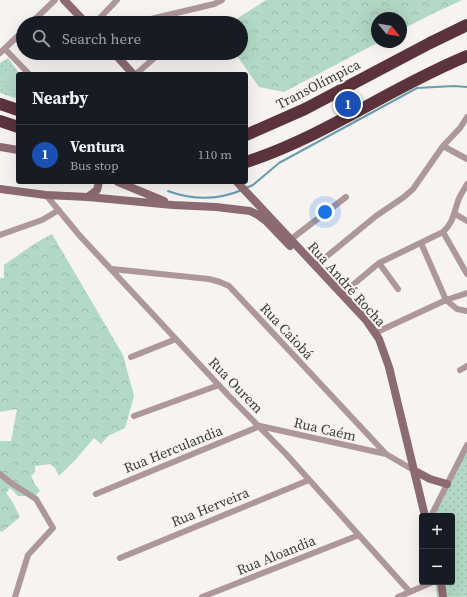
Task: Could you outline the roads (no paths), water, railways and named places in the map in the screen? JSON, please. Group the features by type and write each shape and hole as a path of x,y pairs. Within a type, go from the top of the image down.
{"highway":[{"name":"TransOlímpica","path":"248,134 305,109 467,25"},
{"path":"248,161 269,155 293,144 415,80 467,56"},
{"path":"0,104 16,109"},
{"path":"0,121 16,126"},
{"path":"0,129 16,133"}],"main road":[{"path":"64,0 79,16"},
{"path":"120,60 131,72"},
{"path":"0,148 16,150"},
{"path":"88,197 97,190 98,184"},
{"path":"123,184 173,205"},
{"name":"Rua André Rocha","path":"239,184 366,320 375,333 385,352 424,513"},
{"path":"0,189 46,195 216,207 250,211 266,221 289,245 304,254"},
{"path":"415,471 430,479 447,484"},
{"path":"441,585 443,597"}],"street":[{"path":"38,16 55,0"},
{"path":"102,16 117,0"},
{"path":"164,16 214,4 222,0"},
{"path":"16,38 2,51 27,72"},
{"path":"138,72 152,60"},
{"path":"315,266 376,216 404,198 413,189 443,146 460,128 467,117"},
{"path":"443,146 467,159"},
{"path":"342,294 379,263 443,232 451,224 459,198 467,184"},
{"name":"Rua Ourem","path":"46,195 80,236 219,385 260,426 410,592"},
{"path":"290,240 346,197"},
{"path":"0,235 42,220 59,210"},
{"path":"455,214 467,221"},
{"path":"443,232 467,274"},
{"path":"421,243 446,300 456,309 467,311"},
{"path":"379,263 398,289"},
{"name":"Rua Caiobá","path":"112,269 209,279 229,286 386,454 415,471"},
{"path":"375,333 446,300 467,293"},
{"path":"132,357 176,339"},
{"path":"460,370 467,366"},
{"path":"134,416 219,385"},
{"name":"Rua Caém","path":"260,426 386,454"},
{"name":"Rua Herculandia","path":"96,494 260,426"},
{"path":"432,513 467,445"},
{"path":"0,474 36,499 55,526 28,555 14,597"},
{"name":"Rua Herveira","path":"120,558 308,480"},
{"name":"Rua Aloandia","path":"202,597 358,535"},
{"path":"398,597 427,585"}],"waterway":[{"path":"246,188 253,185 279,163 417,88 454,86 467,87"},
{"path":"168,191 186,196 205,198 224,196 242,190"}],"place":[{"name":"Ventura","path":"348,104"}]}
